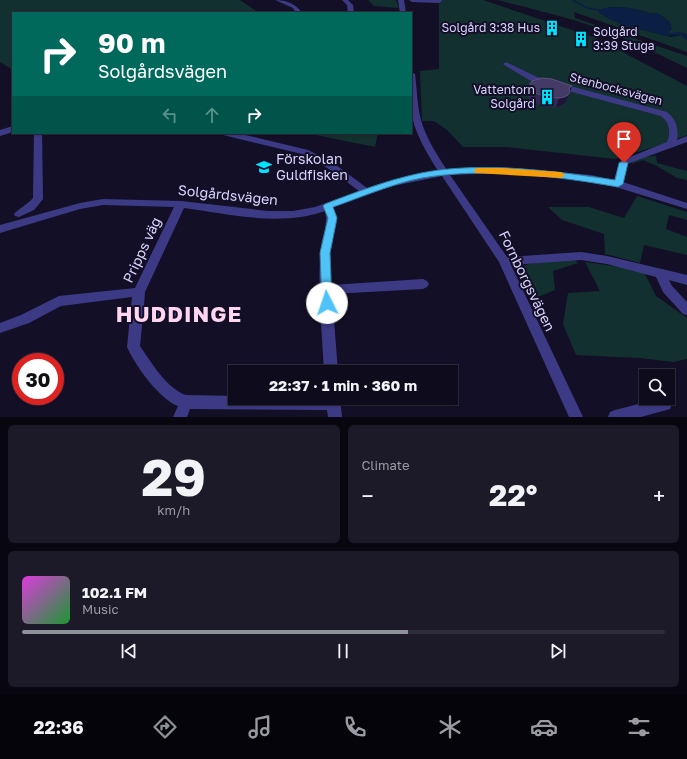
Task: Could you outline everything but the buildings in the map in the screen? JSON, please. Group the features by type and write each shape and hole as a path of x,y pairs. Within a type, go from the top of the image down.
{"street":[{"path":"278,0 295,7 299,12"},
{"path":"345,0 350,5 351,12"},
{"path":"401,0 403,12"},
{"path":"412,0 439,1"},
{"name":"Stenbocksvägen","path":"506,64 534,79 664,114 672,122 674,135 669,146"},
{"name":"Fornborgsvägen","path":"412,80 419,124 444,172 491,239 504,261 576,417"},
{"path":"0,133 12,129"},
{"path":"19,214 30,208 38,199 38,134"},
{"path":"230,134 317,156 366,192"},
{"path":"618,184 624,163 687,139"},
{"name":"Solgårdsvägen","path":"0,229 92,204 116,202 181,204 277,216 304,213 328,206 391,183 422,176 444,172 501,170 572,176 618,184 687,206"},
{"name":"Pripps väg","path":"181,204 139,292 136,310 133,346 154,377 175,398 186,402 334,406"},
{"path":"328,206 332,218 325,253 331,365"},
{"path":"504,261 581,256 607,260 687,280"},
{"path":"661,274 667,289 687,310"},
{"path":"326,290 423,284"},
{"path":"0,328 25,319 59,302 139,292"},
{"path":"136,310 172,313"},
{"path":"180,417 186,402"},
{"path":"615,417 661,405"}],"green space":[{"path":"0,0 240,0 258,12 12,12 12,69 0,62"},
{"path":"368,0 396,0 399,8 374,6"},
{"path":"439,0 483,0 596,38 687,86 687,135 664,144 615,159 505,147 463,147 447,130 434,121 422,121 420,71 439,69"},
{"path":"497,0 687,0 687,35 684,33 669,33 668,31 671,30 670,24 657,13 649,14 647,12 623,7 611,7 599,10 622,25 671,37 682,35 687,40 687,52 574,12 575,18 687,56 687,68 637,44 593,26"},
{"path":"311,134 378,134 375,147"},
{"path":"656,156 657,163 687,171 687,180 677,178 657,166 643,160 632,164 632,162 644,157"},
{"path":"637,196 687,212 687,220 669,215 666,229 687,237 687,255 644,245 640,263 605,254 604,234 562,220 548,207 589,207 624,218"},
{"path":"571,256 578,263 553,271 555,290 531,300 515,267"},
{"path":"585,262 643,270 656,296 687,318 687,359 673,362 640,358 576,355 563,324 568,293 600,291"}],"water":[{"path":"623,7 647,12 649,14 657,13 669,21 672,29 668,31 669,33 681,32 687,35 687,40 680,35 666,36 643,30 636,30 612,21 599,13 599,10 604,8"}],"waterway":[{"path":"573,0 587,8 599,10"}],"slow traffic":[{"path":"478,171 501,170 561,175"}],"place":[{"name":"Solgård 3:38 Hus","path":"552,28"},
{"name":"Solgård 3:39 Stuga","path":"581,39"},
{"name":"Vattentorn Solgård","path":"547,97"},
{"name":"Förskolan Guldfisken","path":"264,167"}],"district":[{"name":"HUDDINGE","path":"179,314"}],"route":[{"path":"327,303 325,253 332,218 328,206 391,183 422,176 461,171 501,170 591,178 618,184 624,163"}]}
